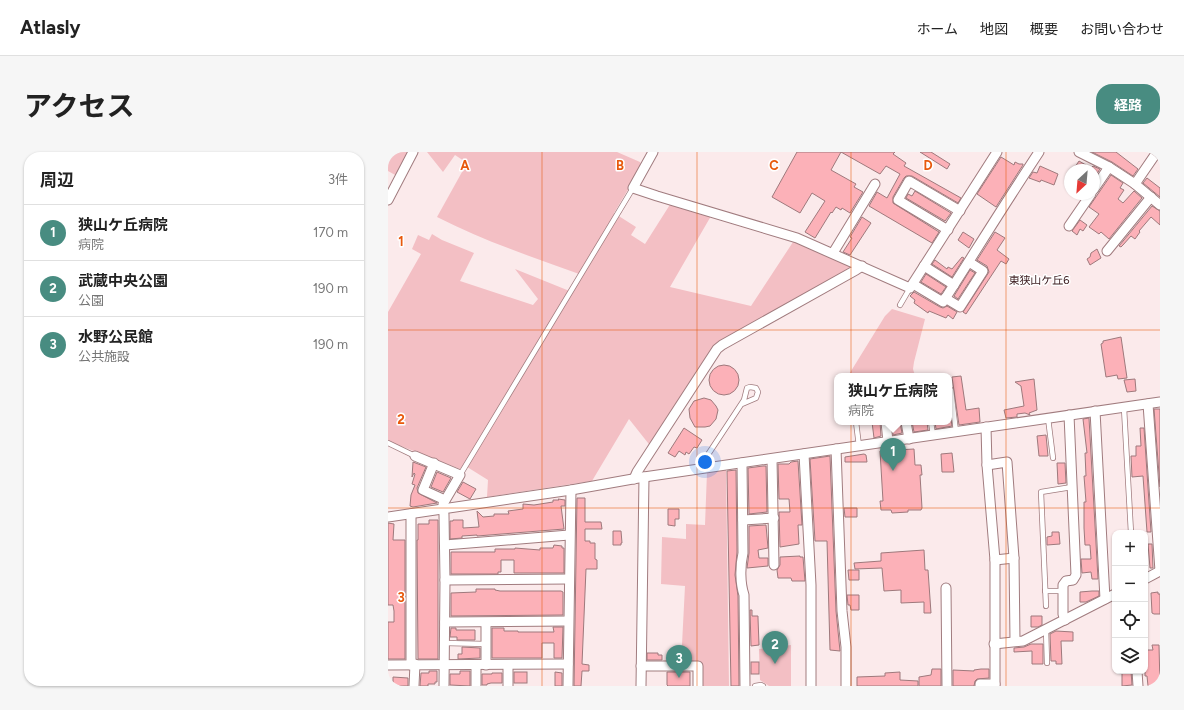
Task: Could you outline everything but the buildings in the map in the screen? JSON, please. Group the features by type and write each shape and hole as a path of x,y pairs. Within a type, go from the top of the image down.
{"street":[{"path":"388,200 413,152"},
{"path":"654,152 633,188 797,238 911,286 943,302 1039,152"},
{"path":"911,286 997,152"},
{"path":"1079,152 1109,167 1135,184 1160,205"},
{"path":"1135,184 1157,152"},
{"path":"1100,180 1109,167"},
{"path":"948,230 898,200 909,181 960,211"},
{"path":"833,253 875,184"},
{"path":"1107,251 1151,197"},
{"path":"1069,226 1087,200"},
{"path":"946,298 960,308 983,272 969,262"},
{"path":"641,686 639,478 637,472 717,349 862,266"},
{"path":"924,266 954,285"},
{"path":"388,517 411,514 444,504 571,490 639,478 1160,402"},
{"path":"1148,404 1160,571 1148,577"},
{"path":"1095,412 1105,599"},
{"path":"1065,620 1063,614 1063,585 1066,582 1073,580 1076,575 1069,415"},
{"path":"886,425 888,442"},
{"path":"907,425 909,439"},
{"path":"980,686 980,684 995,685 995,560 987,465 986,427"},
{"path":"836,450 842,611 846,647 846,686"},
{"path":"804,454 811,585 811,686"},
{"path":"415,456 460,475 444,504 444,686"},
{"path":"772,459 774,565"},
{"path":"987,465 1007,462 1014,558 1015,642"},
{"path":"742,463 744,554 741,560 742,589 744,595 745,686"},
{"path":"434,464 423,490 444,504"},
{"path":"568,686 571,490"},
{"path":"411,514 414,686"},
{"path":"743,520 774,518"},
{"path":"444,545 570,536"},
{"path":"995,560 1014,558"},
{"path":"445,580 569,579"},
{"path":"946,588 947,686"},
{"path":"994,644 1023,641 1112,596"},
{"path":"445,622 568,622"},
{"path":"476,686 486,644 486,623"},
{"path":"388,665 568,664"},
{"path":"508,665 508,686"},
{"path":"641,666 698,666 698,686"},
{"path":"1137,674 1138,686"}],"lane":[{"path":"460,475 633,188"},
{"path":"900,305 911,286"},
{"path":"952,398 956,432"},
{"path":"709,468 707,456 742,404"},
{"path":"1124,408 1131,530"},
{"path":"1048,418 1053,458"},
{"path":"856,425 859,446"},
{"path":"932,425 933,435"},
{"path":"388,443 415,456"},
{"path":"1046,606 1041,492 1072,487"},
{"path":"1045,591 1062,591"},
{"path":"1046,629 1047,663"},
{"path":"444,643 486,644"},
{"path":"756,686 763,686"}],"shaded area":[{"path":"388,152 409,152 397,176 388,171"},
{"path":"427,152 617,152 640,162 642,166 614,213 636,227 631,235 645,244 671,203 711,216 670,287 751,306 793,242 847,262 851,269 718,343 708,354 652,448 629,419 592,481 487,497 488,480 464,465 460,469 388,441 388,312 421,254 412,249 418,235 429,240 432,234 442,240 474,253 460,281 533,305 538,299 515,269 572,292 582,275 490,241 437,217 467,163 455,155 443,172"},
{"path":"892,309 925,319 914,362 914,373 850,373 885,316"},
{"path":"726,470 729,686 701,686 700,664 681,664 685,586 661,584 662,537 686,539 686,524 705,525 707,472"},
{"path":"791,645 791,686 769,686 760,680 759,649"}],"place":[{"name":"狭山ケ丘病院","path":"893,471"},
{"name":"武蔵中央公園","path":"775,664"},
{"name":"水野公民館","path":"679,678"}],"district":[{"name":"東狭山ケ丘6","path":"1039,280"}]}
